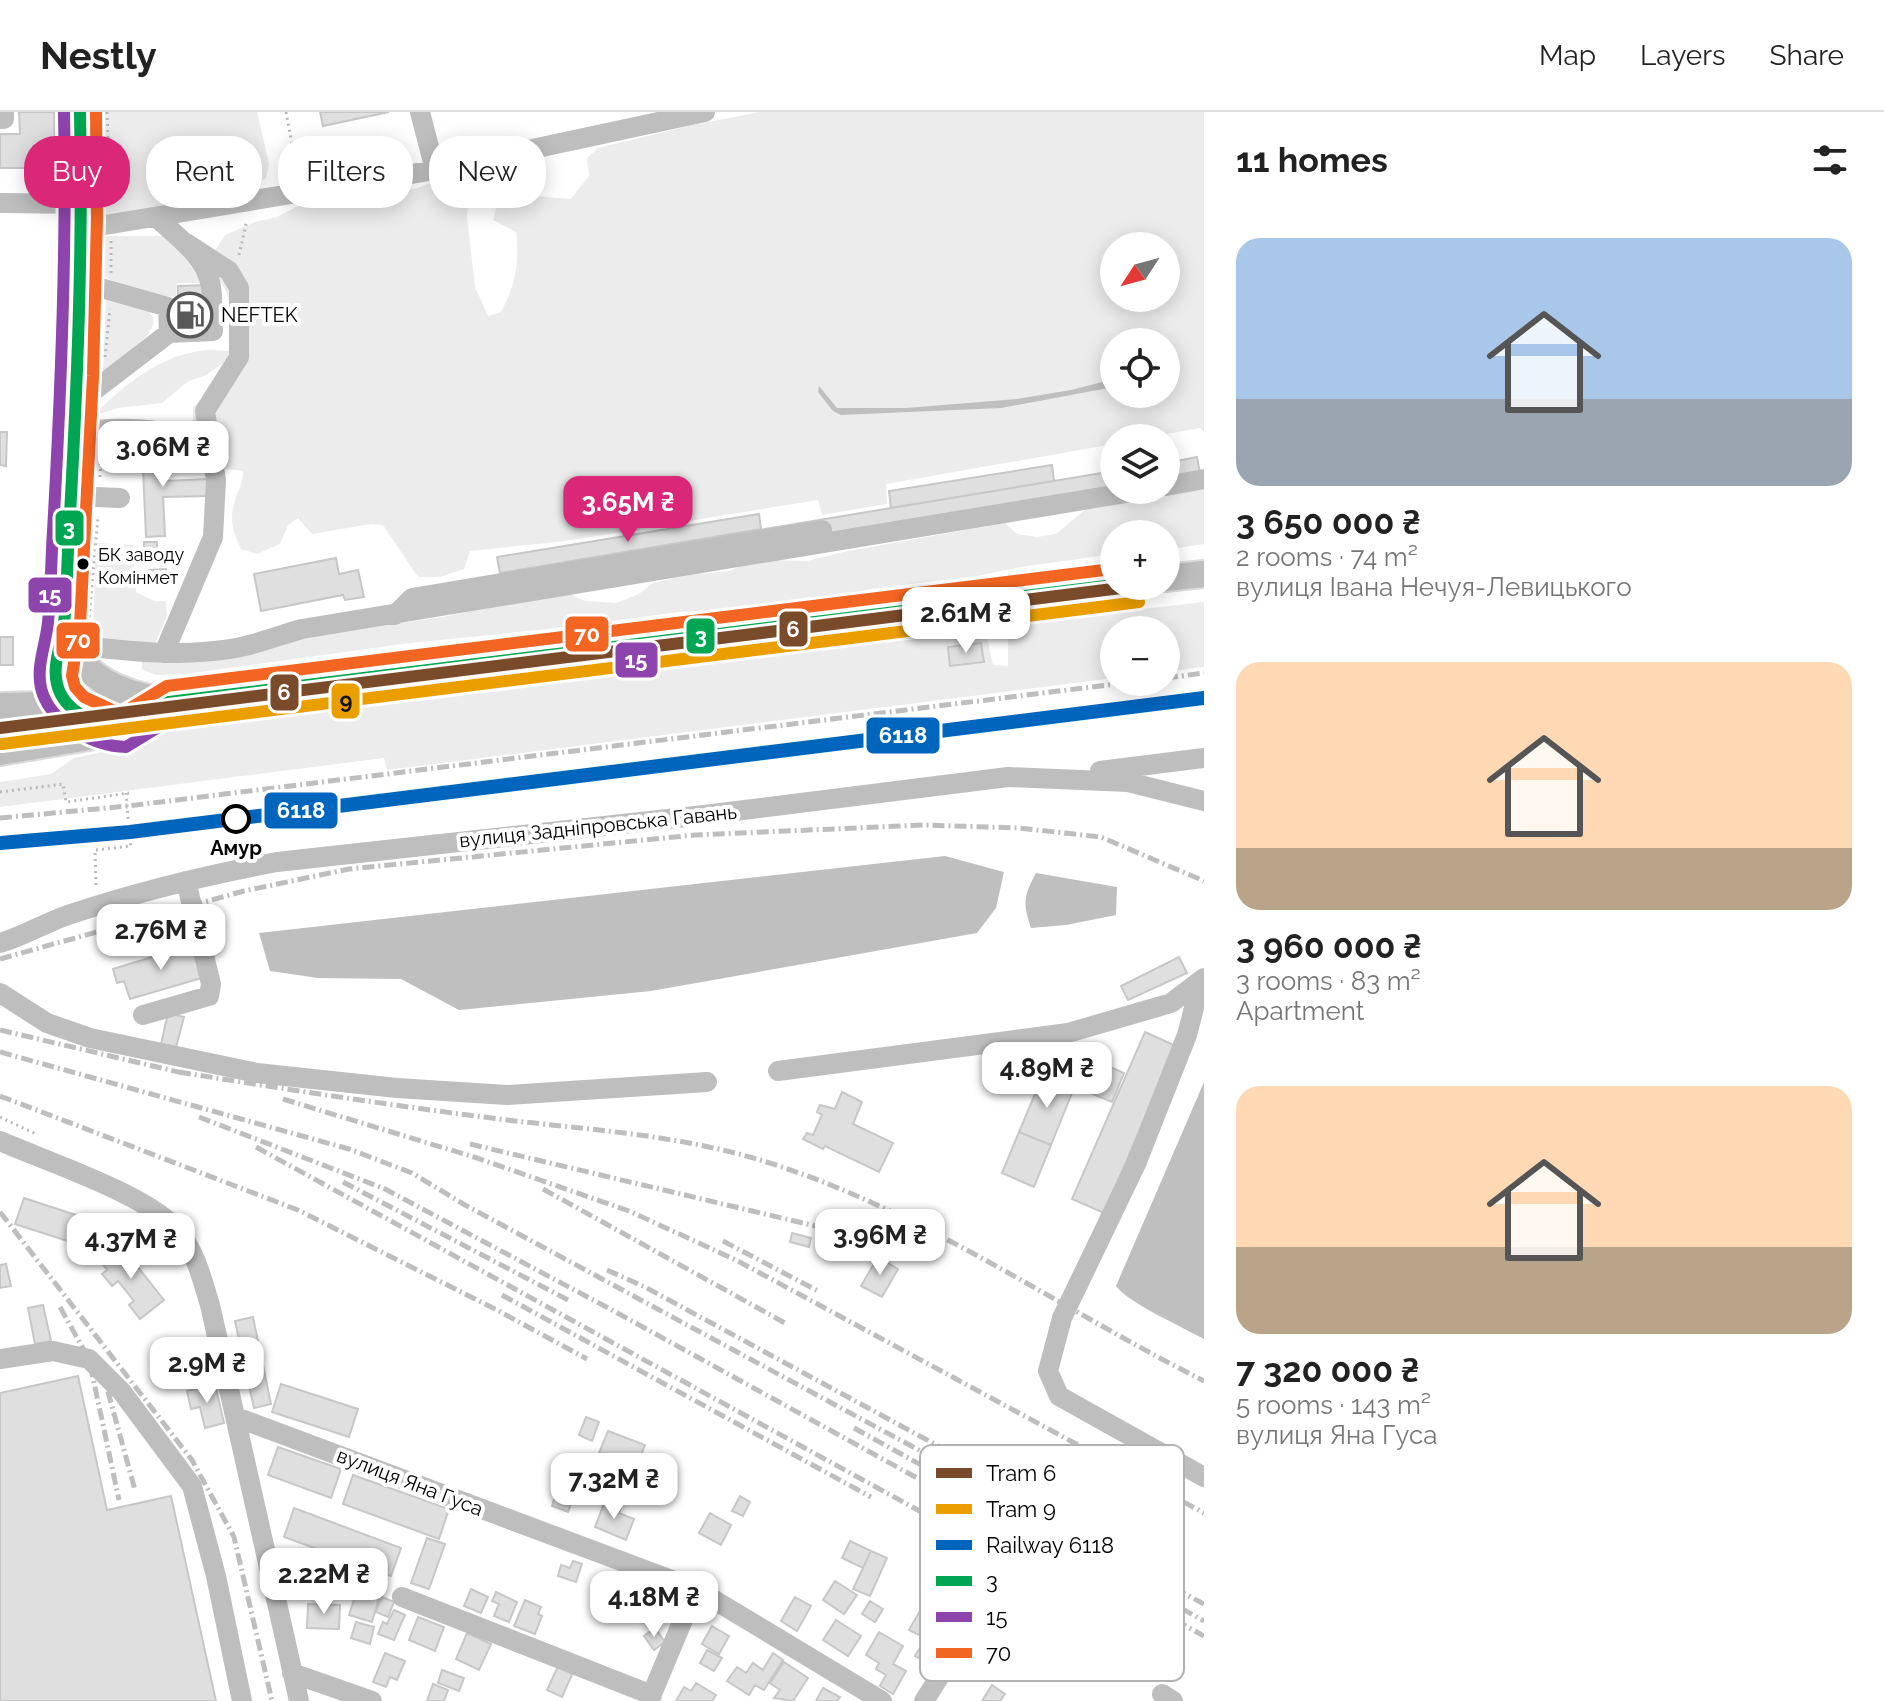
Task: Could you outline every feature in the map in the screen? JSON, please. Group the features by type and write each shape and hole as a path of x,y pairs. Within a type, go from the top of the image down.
{"main road":[{"path":"11,750 43,735 68,705 74,678 66,636 80,282 80,112"},
{"path":"1180,577 1204,574"},
{"path":"3,705 169,702 1100,587"},
{"path":"66,636 56,667 57,686 68,705 83,717 123,731"},
{"path":"66,636 80,664 96,676 117,688 169,702"},
{"path":"3,705 31,692 56,667"},
{"path":"11,750 123,731 169,702"}],"street":[{"path":"0,119 4,119 4,112"},
{"path":"420,112 429,147"},
{"path":"546,146 705,112"},
{"path":"0,203 81,217 157,218 213,208"},
{"path":"157,218 231,275 239,288 239,357 205,411 216,480 213,537 164,653"},
{"path":"75,405 169,333 213,331 208,275 186,243"},
{"path":"80,282 168,307 169,333"},
{"path":"74,432 116,427 142,428 210,442"},
{"path":"1180,483 1204,479"},
{"path":"395,615 412,598 1048,492"},
{"path":"71,496 120,498"},
{"path":"66,636 164,653 213,652 239,648 302,629 1100,497"},
{"path":"1061,777 1204,758"},
{"name":"вулиця Задніпровська Гавань","path":"0,943 64,916 186,881 277,862 704,815 1008,777 1128,782 1204,801"},
{"path":"143,1015 209,996 211,984 186,881"},
{"path":"778,1071 1068,1033 1171,1003 1202,979"},
{"path":"1147,1445 1059,1396 1048,1371 1062,1318 1136,1164 1187,1035 1202,979"},
{"path":"0,993 47,1023 90,1038 257,1073 397,1088 507,1095 707,1082"},
{"path":"0,1141 150,1205 178,1231 197,1263 210,1305 299,1701"},
{"path":"0,1359 53,1351 89,1359 122,1392 192,1486 216,1576 242,1701"},
{"name":"вулиця Яна Гуса","path":"236,1417 696,1589 882,1701"},
{"path":"1184,1466 1204,1477"},
{"path":"402,1597 650,1698 696,1589"},
{"path":"292,1673 372,1701"},
{"path":"924,1701 937,1681"}],"path":[{"path":"107,112 108,136"},
{"path":"286,112 290,136"},
{"path":"231,275 250,208"},
{"path":"0,792 63,784 66,802 128,793 131,846 95,850 95,870"}],"shaded area":[{"path":"97,112 257,112 269,164 266,178 262,180 262,136 146,136 146,208 149,208 102,218 102,208 130,208 130,136 98,136"},
{"path":"760,112 1204,112 1204,432 1200,428 1180,432 1180,424 1100,424 1100,446 886,484 887,504 822,515 818,500 566,541 470,551 464,569 440,577 418,577 383,525 371,524 312,534 298,518 288,525 280,544 257,554 241,549 234,533 232,516 243,471 219,468 225,427 213,435 193,425 193,407 212,391 231,356 233,323 227,293 214,271 212,255 225,235 294,208 413,208 413,189 429,184 429,208 468,208 475,287 488,316 501,312 517,264 516,232 493,220 496,208 546,208 546,197 571,199 589,176 587,158 598,148"},
{"path":"101,236 164,236 177,246 202,283 177,283 176,297 147,293 118,283 100,274"},
{"path":"106,299 148,311 153,318 152,326 139,344 103,373"},
{"path":"207,350 231,351 223,363 206,375 187,382 162,403 118,408 93,416 145,372 174,358"},
{"path":"1100,383 1100,390 1001,408 841,415 833,411 818,392 819,386 837,408 906,408 1017,399"},
{"path":"1204,487 1204,544 1180,548 1180,520 1100,520 1100,556 977,576 871,589 844,596 410,643 185,674 156,675 142,669 142,661 442,617 565,592 585,601 616,603 639,594 653,583 688,575 729,571 764,560 807,561 1005,523 1017,534 1037,537 1056,534 1085,510 1116,504 1180,504 1180,492"},
{"path":"96,543 133,545 136,592 154,601 166,601 167,616 155,644 103,640 93,632"},
{"path":"1204,602 1204,667 1180,670 1180,616 1100,616 1100,680 387,770 384,758 0,807 0,782 51,774 74,758 121,748 162,731 259,714 602,678 782,652 985,628 993,665 1008,666 1008,636 1015,623"},
{"path":"945,856 1004,872 996,908 977,933 651,991 459,1010 401,979 318,978 270,971 259,933"},
{"path":"1036,873 1117,887 1116,915 1031,928 1026,900"},
{"path":"1204,1082 1204,1339 1143,1307 1116,1286"}],"building":[{"path":"19,112 54,112 54,136 24,136 24,168 0,168 0,134 20,134"},
{"path":"320,112 389,112 323,126"},
{"name":"NEFTEK","path":"208,285 209,325 172,326 171,305 178,304 178,286"},
{"path":"0,432 7,432 6,466 0,465"},
{"path":"164,444 165,481 207,479 208,496 163,497 165,536 146,537 142,445"},
{"path":"1197,457 1200,473 1180,477 1180,460"},
{"path":"1052,465 1054,481 891,508 889,491"},
{"path":"1100,473 1100,489 502,589 500,573"},
{"path":"759,514 761,529 500,573 497,557"},
{"path":"144,542 157,542 158,561 144,561"},
{"path":"336,558 339,574 358,570 364,597 345,600 343,595 261,611 254,574"},
{"path":"166,569 167,581 150,582 149,570"},
{"path":"0,637 13,637 13,665 0,665"},
{"path":"981,643 984,662 950,666 948,647"},
{"path":"195,944 205,977 130,999 124,981 117,983 113,969"},
{"path":"1179,957 1187,973 1128,1000 1121,986"},
{"path":"168,1013 184,1017 176,1047 161,1044"},
{"path":"1145,1032 1176,1046 1104,1213 1072,1199"},
{"path":"1055,1043 1124,1073 1112,1102 1042,1073"},
{"path":"1043,1075 1074,1088 1051,1145 1019,1132"},
{"path":"842,1092 862,1102 853,1124 893,1143 879,1172 803,1139 807,1133 813,1135 822,1115 817,1112 820,1105 835,1109"},
{"path":"1019,1132 1051,1145 1034,1187 1002,1173"},
{"path":"24,1198 88,1219 80,1245 15,1224"},
{"path":"792,1233 811,1238 809,1247 790,1242"},
{"path":"116,1245 123,1254 126,1252 164,1300 140,1319 129,1305 134,1301 118,1281 112,1286 102,1274 107,1270 99,1259"},
{"path":"878,1257 898,1269 882,1297 861,1286"},
{"path":"6,1264 11,1286 0,1288 0,1265"},
{"path":"43,1305 51,1341 35,1344 28,1308"},
{"path":"253,1317 271,1404 254,1408 235,1321"},
{"path":"78,1376 107,1510 171,1496 216,1701 0,1701 0,1393"},
{"path":"215,1384 224,1423 205,1428 200,1407 191,1409 187,1391"},
{"path":"281,1384 358,1409 349,1437 272,1412"},
{"path":"586,1417 599,1422 592,1441 579,1435"},
{"path":"608,1431 645,1445 636,1467 599,1453"},
{"path":"278,1447 341,1469 331,1498 268,1475"},
{"path":"353,1475 449,1509 439,1539 343,1504"},
{"path":"562,1476 578,1482 568,1512 552,1506"},
{"path":"740,1496 750,1502 743,1516 732,1511"},
{"path":"605,1501 621,1508 619,1513 634,1519 626,1540 595,1527"},
{"path":"294,1508 401,1548 391,1576 284,1537"},
{"path":"710,1513 731,1525 721,1545 699,1533"},
{"path":"427,1538 445,1544 429,1589 411,1583"},
{"path":"850,1541 871,1551 863,1568 842,1558"},
{"path":"871,1551 887,1558 870,1596 853,1589"},
{"path":"573,1561 582,1564 576,1582 558,1576 561,1565 570,1568"},
{"path":"639,1580 655,1586 645,1613 629,1607"},
{"path":"835,1581 857,1595 844,1614 823,1600"},
{"path":"471,1589 488,1597 481,1613 464,1606"},
{"path":"357,1590 379,1598 372,1622 349,1615"},
{"path":"496,1592 517,1602 509,1622 494,1616 499,1604 492,1601"},
{"path":"382,1597 394,1602 388,1617 376,1612"},
{"path":"795,1597 811,1606 797,1631 781,1621"},
{"path":"525,1600 541,1607 538,1614 542,1616 535,1634 514,1626"},
{"path":"870,1601 883,1609 875,1622 862,1614"},
{"path":"308,1604 340,1605 339,1629 307,1628"},
{"path":"394,1610 405,1615 394,1640 378,1634 383,1622 387,1624"},
{"path":"920,1611 920,1633 909,1630"},
{"path":"418,1617 444,1627 435,1651 409,1640"},
{"path":"836,1620 861,1636 848,1656 823,1640"},
{"path":"356,1622 374,1627 370,1644 351,1638"},
{"path":"712,1626 729,1636 719,1654 702,1644"},
{"path":"655,1628 665,1642 654,1650 644,1636"},
{"path":"879,1632 903,1646 893,1664 906,1671 893,1694 880,1686 886,1675 876,1669 879,1663 866,1655"},
{"path":"467,1633 491,1644 479,1670 456,1659"},
{"path":"707,1650 722,1658 714,1671 700,1663"},
{"path":"385,1653 405,1661 397,1680 390,1677 386,1687 373,1682"},
{"path":"773,1653 783,1660 764,1690 755,1685 749,1695 727,1681 737,1667 746,1673 753,1663 763,1670"},
{"path":"784,1662 808,1678 793,1701 774,1698 780,1690 770,1683"},
{"path":"559,1664 574,1670 562,1697 547,1690"},
{"path":"442,1670 464,1678 459,1691 438,1683"},
{"path":"696,1683 716,1695 712,1701 676,1701 684,1687 691,1691"},
{"path":"433,1684 448,1690 444,1701 427,1701"},
{"path":"992,1685 1005,1694 1000,1701 982,1701"},
{"path":"823,1688 840,1697 837,1701 816,1701"}],"railway":[{"path":"1180,676 1204,673"},
{"path":"0,818 128,806 1100,686"},
{"path":"0,959 244,891 349,869 695,835 924,825 1019,828 1101,837 1204,881"},
{"path":"0,1030 187,1074"},
{"path":"0,1052 349,1149 412,1173 465,1205 920,1451"},
{"path":"179,1072 430,1110 669,1139 760,1160 876,1204 1204,1381"},
{"path":"0,1096 298,1210 587,1359"},
{"path":"283,1099 477,1158 629,1211 736,1260 1078,1445"},
{"path":"199,1117 385,1189 920,1480"},
{"path":"470,1144 904,1247"},
{"path":"256,1147 920,1511"},
{"path":"343,1182 570,1301"},
{"path":"543,1189 785,1323"},
{"path":"0,1212 192,1460 234,1537 272,1701"},
{"path":"723,1241 818,1291"},
{"path":"607,1270 645,1287 936,1445"},
{"path":"502,1295 871,1497"},
{"path":"60,1307 89,1359 119,1500"},
{"path":"102,1370 135,1490"},
{"path":"854,1428 920,1464"},
{"path":"1184,1502 1204,1513"},
{"path":"1184,1593 1204,1604"},
{"path":"1184,1610 1204,1621"},
{"path":"1184,1625 1204,1636"}],"tram line":[{"name":"6","path":"0,728 1100,591"},
{"name":"9","path":"2,744 1139,602"}],"rail line":[{"name":"6118","path":"0,843 130,832 1204,698"}],"transit line":[{"name":"15","path":"64,112 61,374 49,611 40,680 53,711 87,737 126,747 175,717 1116,601"},
{"name":"3","path":"80,112 77,374 65,612 56,676 67,703 93,721 123,731 169,702 1100,587"},
{"name":"70","path":"96,112 93,376 80,625 72,676 75,687 84,697 121,714 167,686 1100,570"}],"place":[{"name":"NEFTEK","path":"190,315"},
{"name":"БК заводу Комінмет","path":"83,564"},
{"name":"Амур","path":"236,819"}]}
